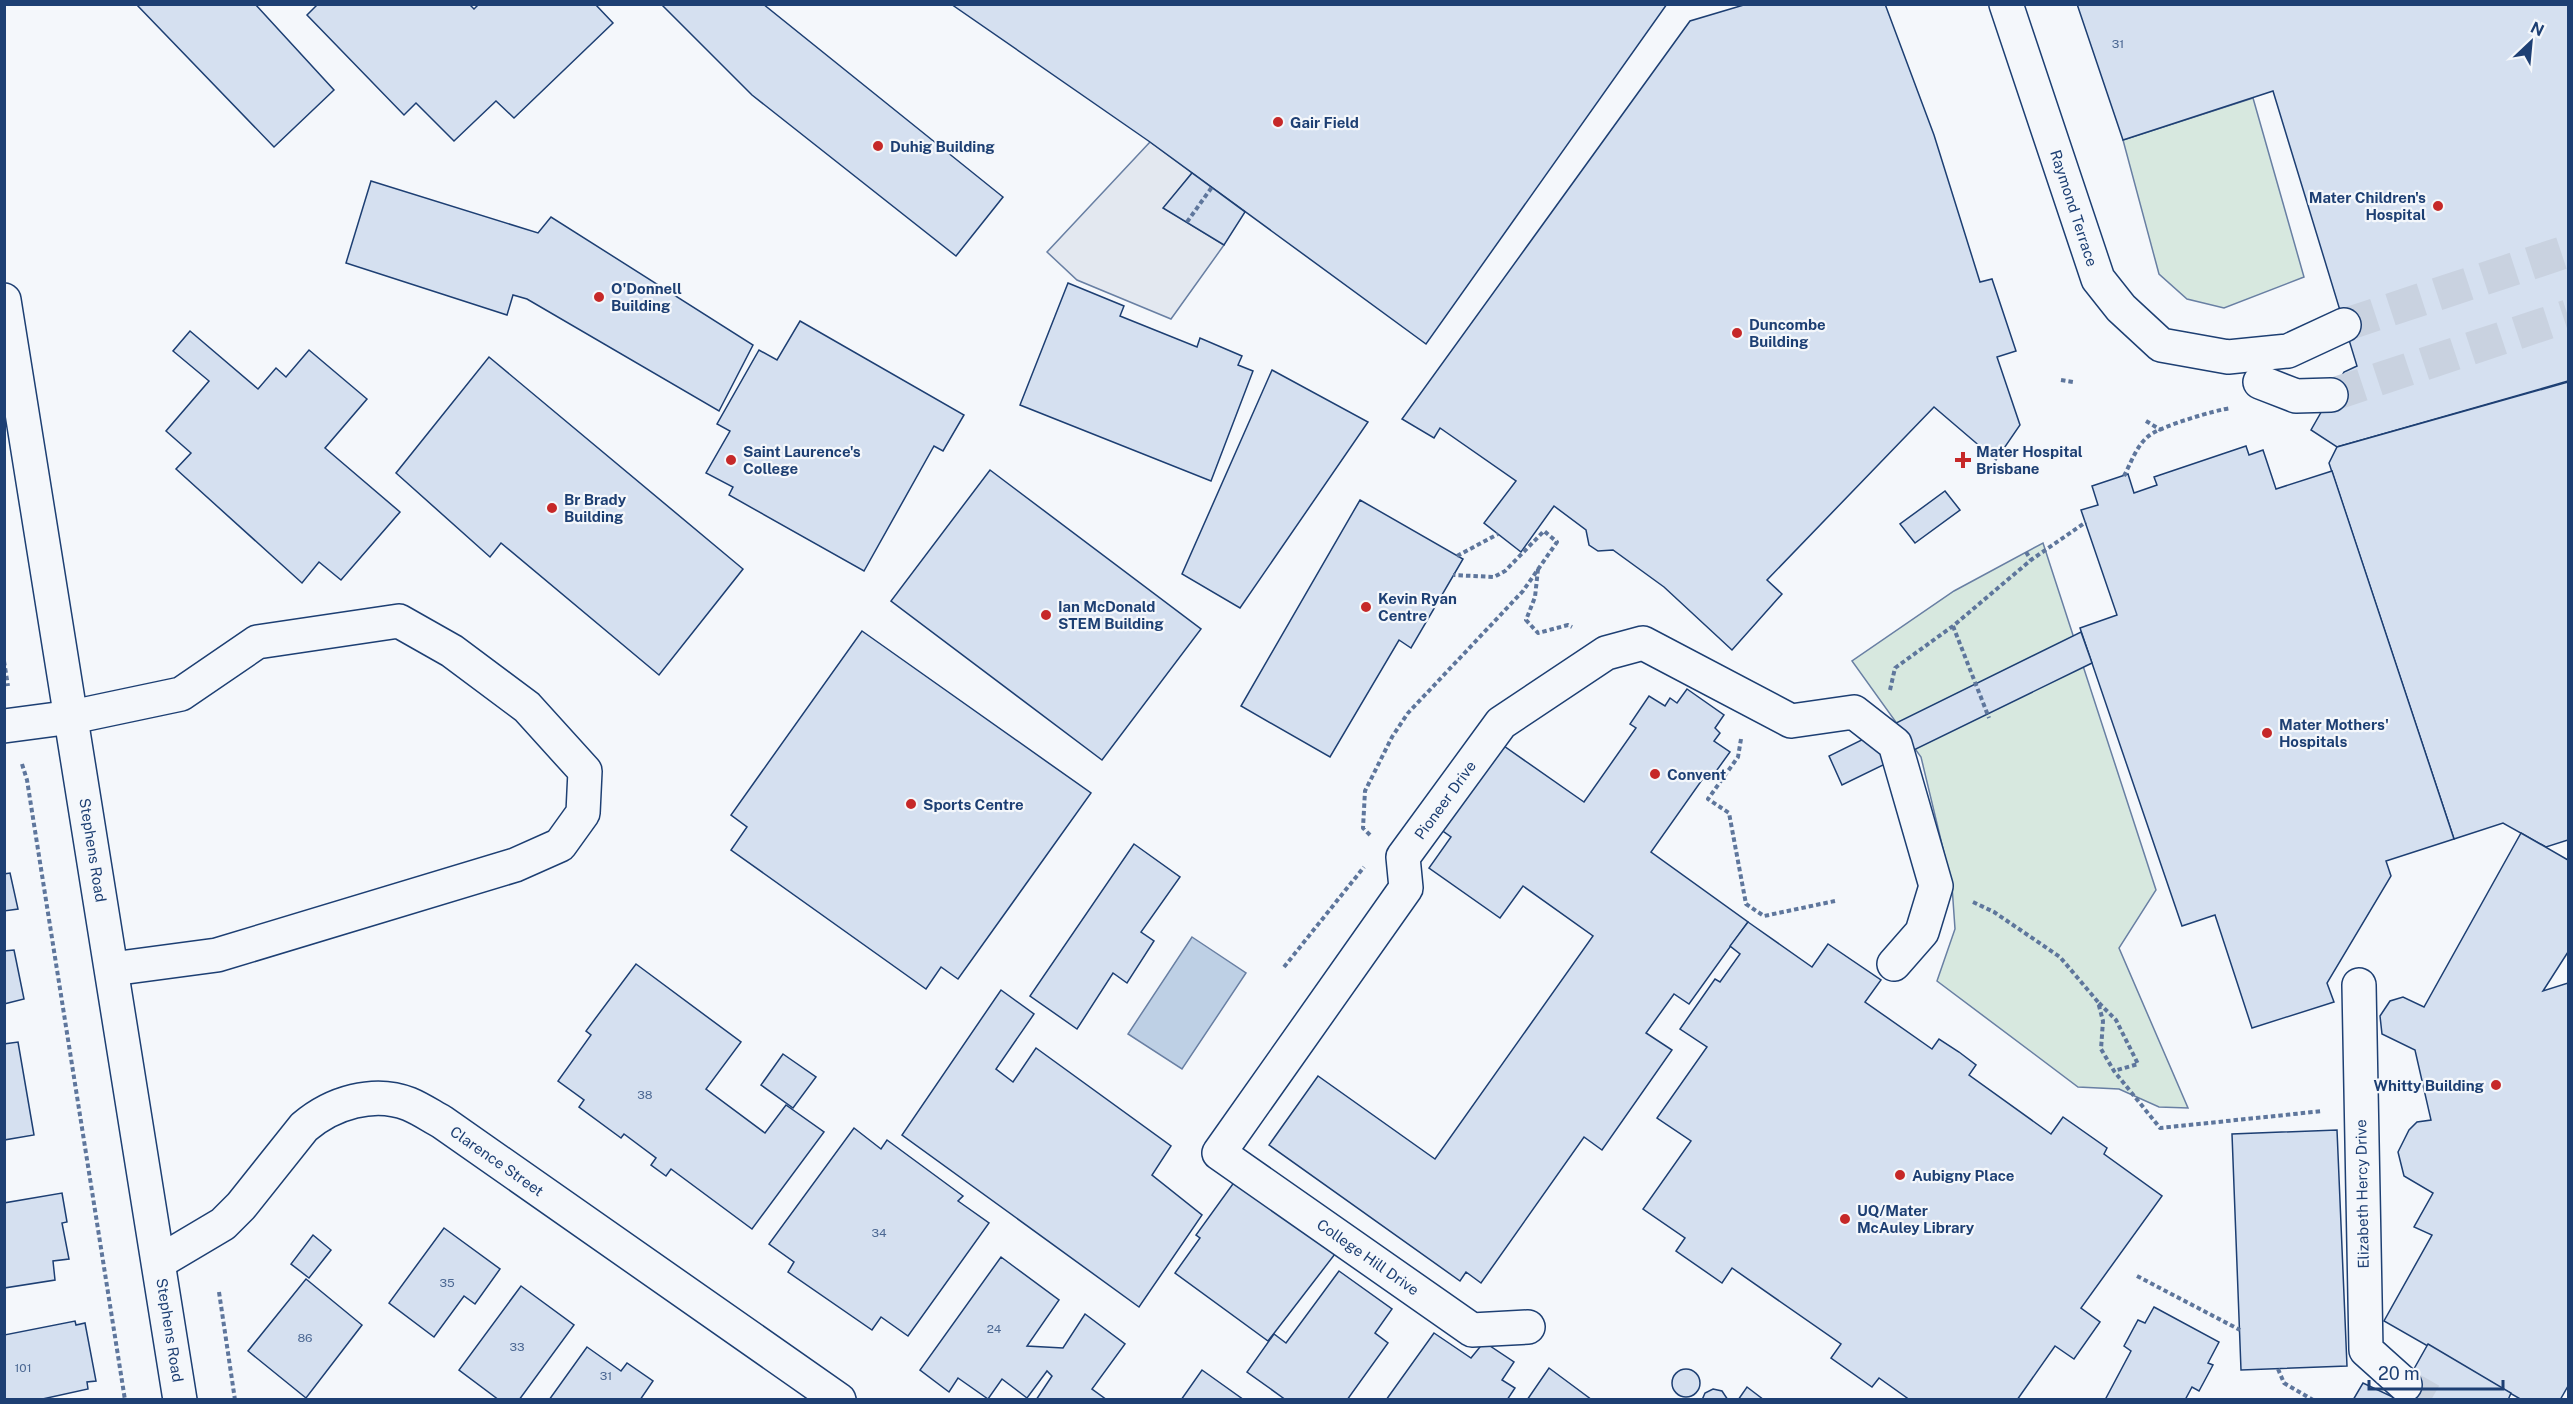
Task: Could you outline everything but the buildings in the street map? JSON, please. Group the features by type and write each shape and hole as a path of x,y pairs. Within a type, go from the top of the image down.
{"street":[{"name":"Raymond Terrace","path":"2006,4 2098,279 2121,308 2161,345 2228,357 2288,351 2344,325"},
{"name":"Stephens Road","path":"4,300 180,1400"},
{"path":"2260,382 2296,396 2331,395"},
{"path":"4,726 72,717 181,694 257,642 399,621 452,651 527,707 585,771 583,813 560,845 515,865 217,956 112,969"},
{"name":"Pioneer Drive","path":"1219,1153 1406,888 1403,857 1501,723 1606,652 1643,643 1791,721 1854,712 1895,744 1936,886"},
{"path":"1894,964 1922,932 1936,886"},
{"name":"Elizabeth Hercy Drive","path":"2359,985 2366,1350 2405,1385"},
{"name":"Clarence Street","path":"159,1262 223,1224 241,1206 304,1127 314,1119 354,1102 375,1099 396,1100 422,1110 442,1122 840,1400"},
{"name":"College Hill Drive","path":"1219,1153 1472,1330 1528,1328"}],"path":[{"path":"1187,222 1212,187"},
{"path":"2061,380 2073,382"},
{"path":"2124,476 2142,443 2150,434 2215,410 2236,407"},
{"path":"2146,421 2162,430"},
{"path":"1887,699 1895,668 1953,626 2031,560 2086,522"},
{"path":"1363,828 1365,791 1392,736 1408,713 1523,591 1557,542 1544,531 1505,571 1494,578 1453,575"},
{"path":"1457,556 1498,534"},
{"path":"2026,552 2031,560"},
{"path":"1526,615 1535,597 1538,568"},
{"path":"1953,626 1989,718"},
{"path":"1743,730 1738,757 1708,799 1729,813 1746,904 1764,916 1835,901"},
{"path":"22,762 27,780 125,1400"},
{"path":"1284,967 1369,861"},
{"path":"1936,886 1994,912 2060,957 2116,1020 2138,1064 2114,1071"},
{"path":"2098,1002 2103,1021 2101,1049 2114,1071 2160,1128 2360,1107"},
{"path":"2137,1275 2240,1330"},
{"path":"219,1292 235,1400"},
{"path":"2278,1369 2284,1383 2313,1400"}],"shaded area":[{"path":"2253,98 2304,277 2224,308 2187,299 2159,274 2123,140"},
{"path":"1150,142 1192,173 1164,208 1224,245 1171,319 1077,280 1047,252"},
{"path":"2043,543 2156,890 2119,948 2188,1108 2159,1107 2119,1089 2078,1087 1937,981 1955,929 1952,886 1921,757 1852,661 1954,591"}],"water":[{"path":"1192,937 1246,973 1182,1069 1128,1034"}],"tunnel":[{"path":"2344,325 2568,251"},
{"path":"2331,395 2568,316"},
{"path":"2405,1385 2431,1400"}],"place":[{"name":"Gair Field","path":"1278,122"},
{"name":"Duhig Building","path":"878,146"},
{"name":"Mater Children's Hospital","path":"2438,206"},
{"name":"O'Donnell Building","path":"599,297"},
{"name":"Duncombe Building","path":"1737,333"},
{"name":"Saint Laurence's College","path":"731,460"},
{"name":"Mater Hospital Brisbane","path":"1963,460"},
{"name":"Br Brady Building","path":"552,508"},
{"name":"Kevin Ryan Centre","path":"1366,607"},
{"name":"Ian McDonald STEM Building","path":"1046,615"},
{"name":"Mater Mothers' Hospitals","path":"2267,733"},
{"name":"Convent","path":"1655,774"},
{"name":"Sports Centre","path":"911,804"},
{"name":"Whitty Building","path":"2496,1085"},
{"name":"Aubigny Place","path":"1900,1175"},
{"name":"UQ/Mater McAuley Library","path":"1845,1219"}]}
